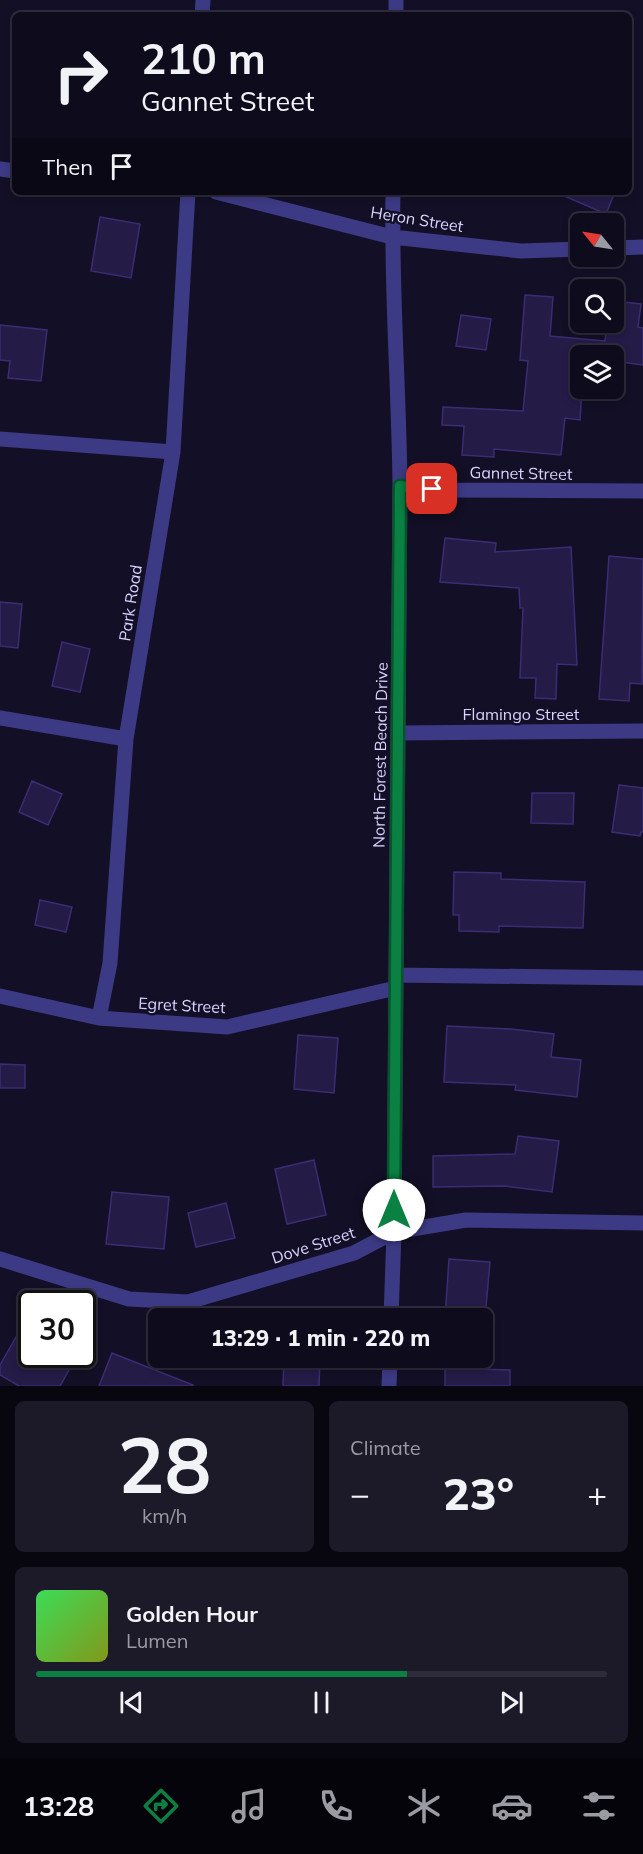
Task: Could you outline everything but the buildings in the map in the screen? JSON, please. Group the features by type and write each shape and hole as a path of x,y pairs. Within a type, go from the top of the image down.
{"street":[{"name":"Park Road","path":"99,1018 110,963 126,738 173,452 188,195"},
{"name":"Heron Street","path":"228,195 392,237 521,251 570,249"},
{"name":"North Forest Beach Drive","path":"391,1308 394,1232 400,486 392,237 393,195"},
{"path":"624,248 643,247"},
{"path":"0,439 173,452"},
{"name":"Gannet Street","path":"400,486 449,490 643,491"},
{"path":"0,718 126,738"},
{"name":"Flamingo Street","path":"399,733 643,731"},
{"name":"Egret Street","path":"0,996 99,1018 227,1027 387,990 396,983 643,978"},
{"name":"Dove Street","path":"0,1259 129,1299 188,1302 354,1253 394,1232 466,1220 643,1223"},
{"path":"389,1386 390,1368"}],"route":[{"path":"394,1210 400,486 432,489"}]}
